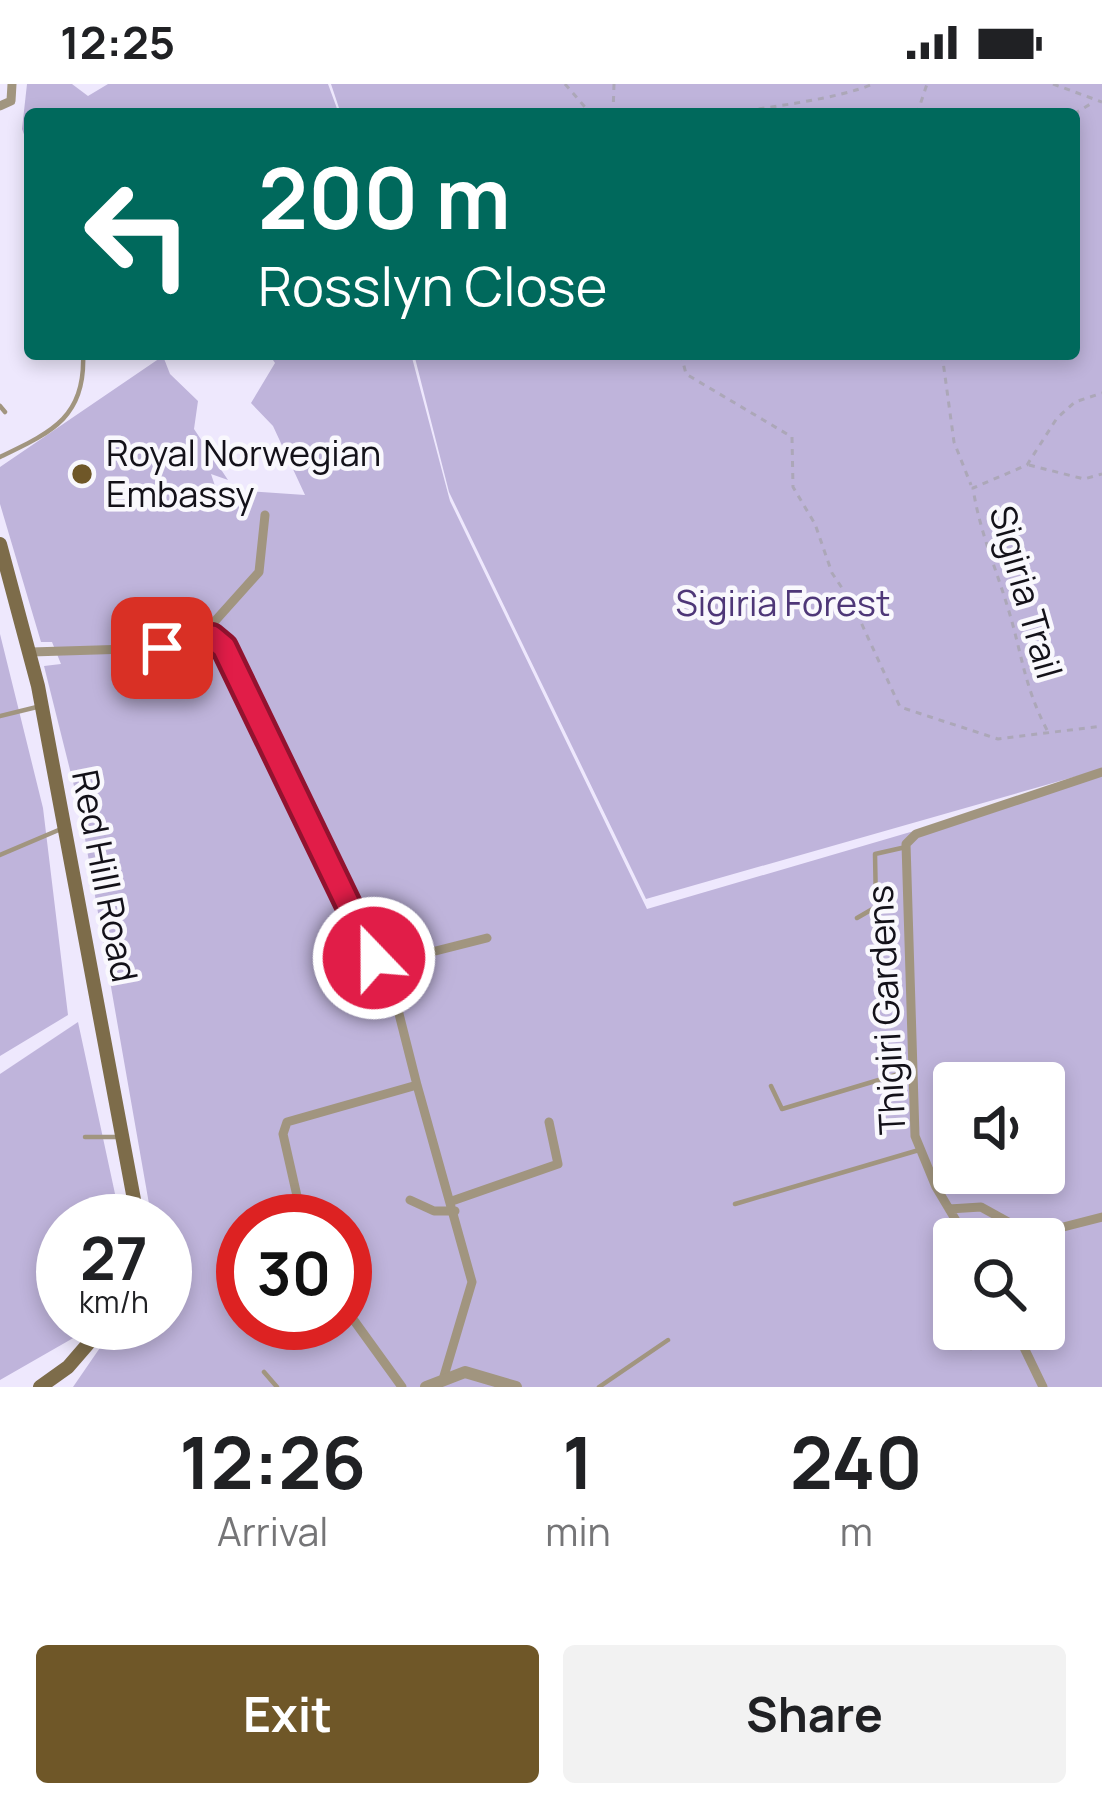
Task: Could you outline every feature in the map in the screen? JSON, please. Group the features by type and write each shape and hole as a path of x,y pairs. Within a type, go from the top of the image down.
{"main road":[{"name":"Red Hill Road","path":"0,547 31,652 134,1194"},
{"path":"40,1387 83,1350"}],"street":[{"path":"0,106 11,101 12,84"},
{"path":"198,640 259,572 266,515"},
{"path":"31,652 162,648 212,637 224,647 374,958 388,963 487,938"},
{"path":"907,843 1102,772"},
{"name":"Thigiri Gardens","path":"907,843 912,1070 919,1150 954,1218"},
{"path":"396,1002 472,1282 444,1376"},
{"path":"297,1194 284,1134 287,1122 417,1085"},
{"path":"410,1200 434,1211 558,1164 549,1122"},
{"path":"949,1209 981,1207 1032,1235 1102,1217"},
{"path":"372,1345 402,1387"},
{"path":"1025,1350 1043,1387"},
{"path":"426,1387 444,1376 475,1372 517,1387"}],"lane":[{"path":"0,458 72,411 83,390 83,360"},
{"path":"0,716 42,706"},
{"path":"0,855 65,827"},
{"path":"857,918 876,910 875,854 907,843"},
{"path":"771,1086 782,1108 912,1070"},
{"path":"86,1137 125,1137"},
{"path":"735,1204 919,1150"},
{"path":"599,1387 668,1340"},
{"path":"264,1372 277,1387"}],"path":[{"path":"565,84 586,108"},
{"path":"753,108 818,95 846,95 873,84"},
{"path":"1053,84 1102,102"},
{"path":"1080,110 1094,100"},
{"path":"682,360 686,374 792,436 793,487 815,524 832,573 852,603 900,707 998,739 1102,725"},
{"path":"943,360 954,442 973,488"},
{"name":"Sigiria Trail","path":"1047,730 1022,677 1009,610 977,518 973,488 1027,465 1057,418 1075,402 1102,393"},
{"path":"1027,465 1084,479 1102,474"}],"green space":[{"path":"27,84 72,84 88,96 108,84 328,84 337,108 24,108"},
{"name":"Sigiria Forest","path":"331,84 1102,84 1102,769 646,899 449,492 416,360 1080,360 1080,108 339,108"},
{"path":"157,360 165,360 170,374 198,401 194,429 228,480 211,474 216,489 305,495 273,426 251,403 273,360 413,360 450,501 647,909 1102,776 1102,1387 73,1387 98,1350 192,1350 192,1194 147,1194 80,810 44,666 61,664 52,642 41,642 0,504 0,467"},
{"path":"0,634 43,808 68,1015 0,1056"},
{"path":"78,1022 115,1194 36,1194 36,1350 52,1350 0,1380 0,1074"}],"place":[{"name":"Royal Norwegian Embassy","path":"82,474"}],"route":[{"path":"162,648 212,637 224,647 310,816 374,958"}]}
